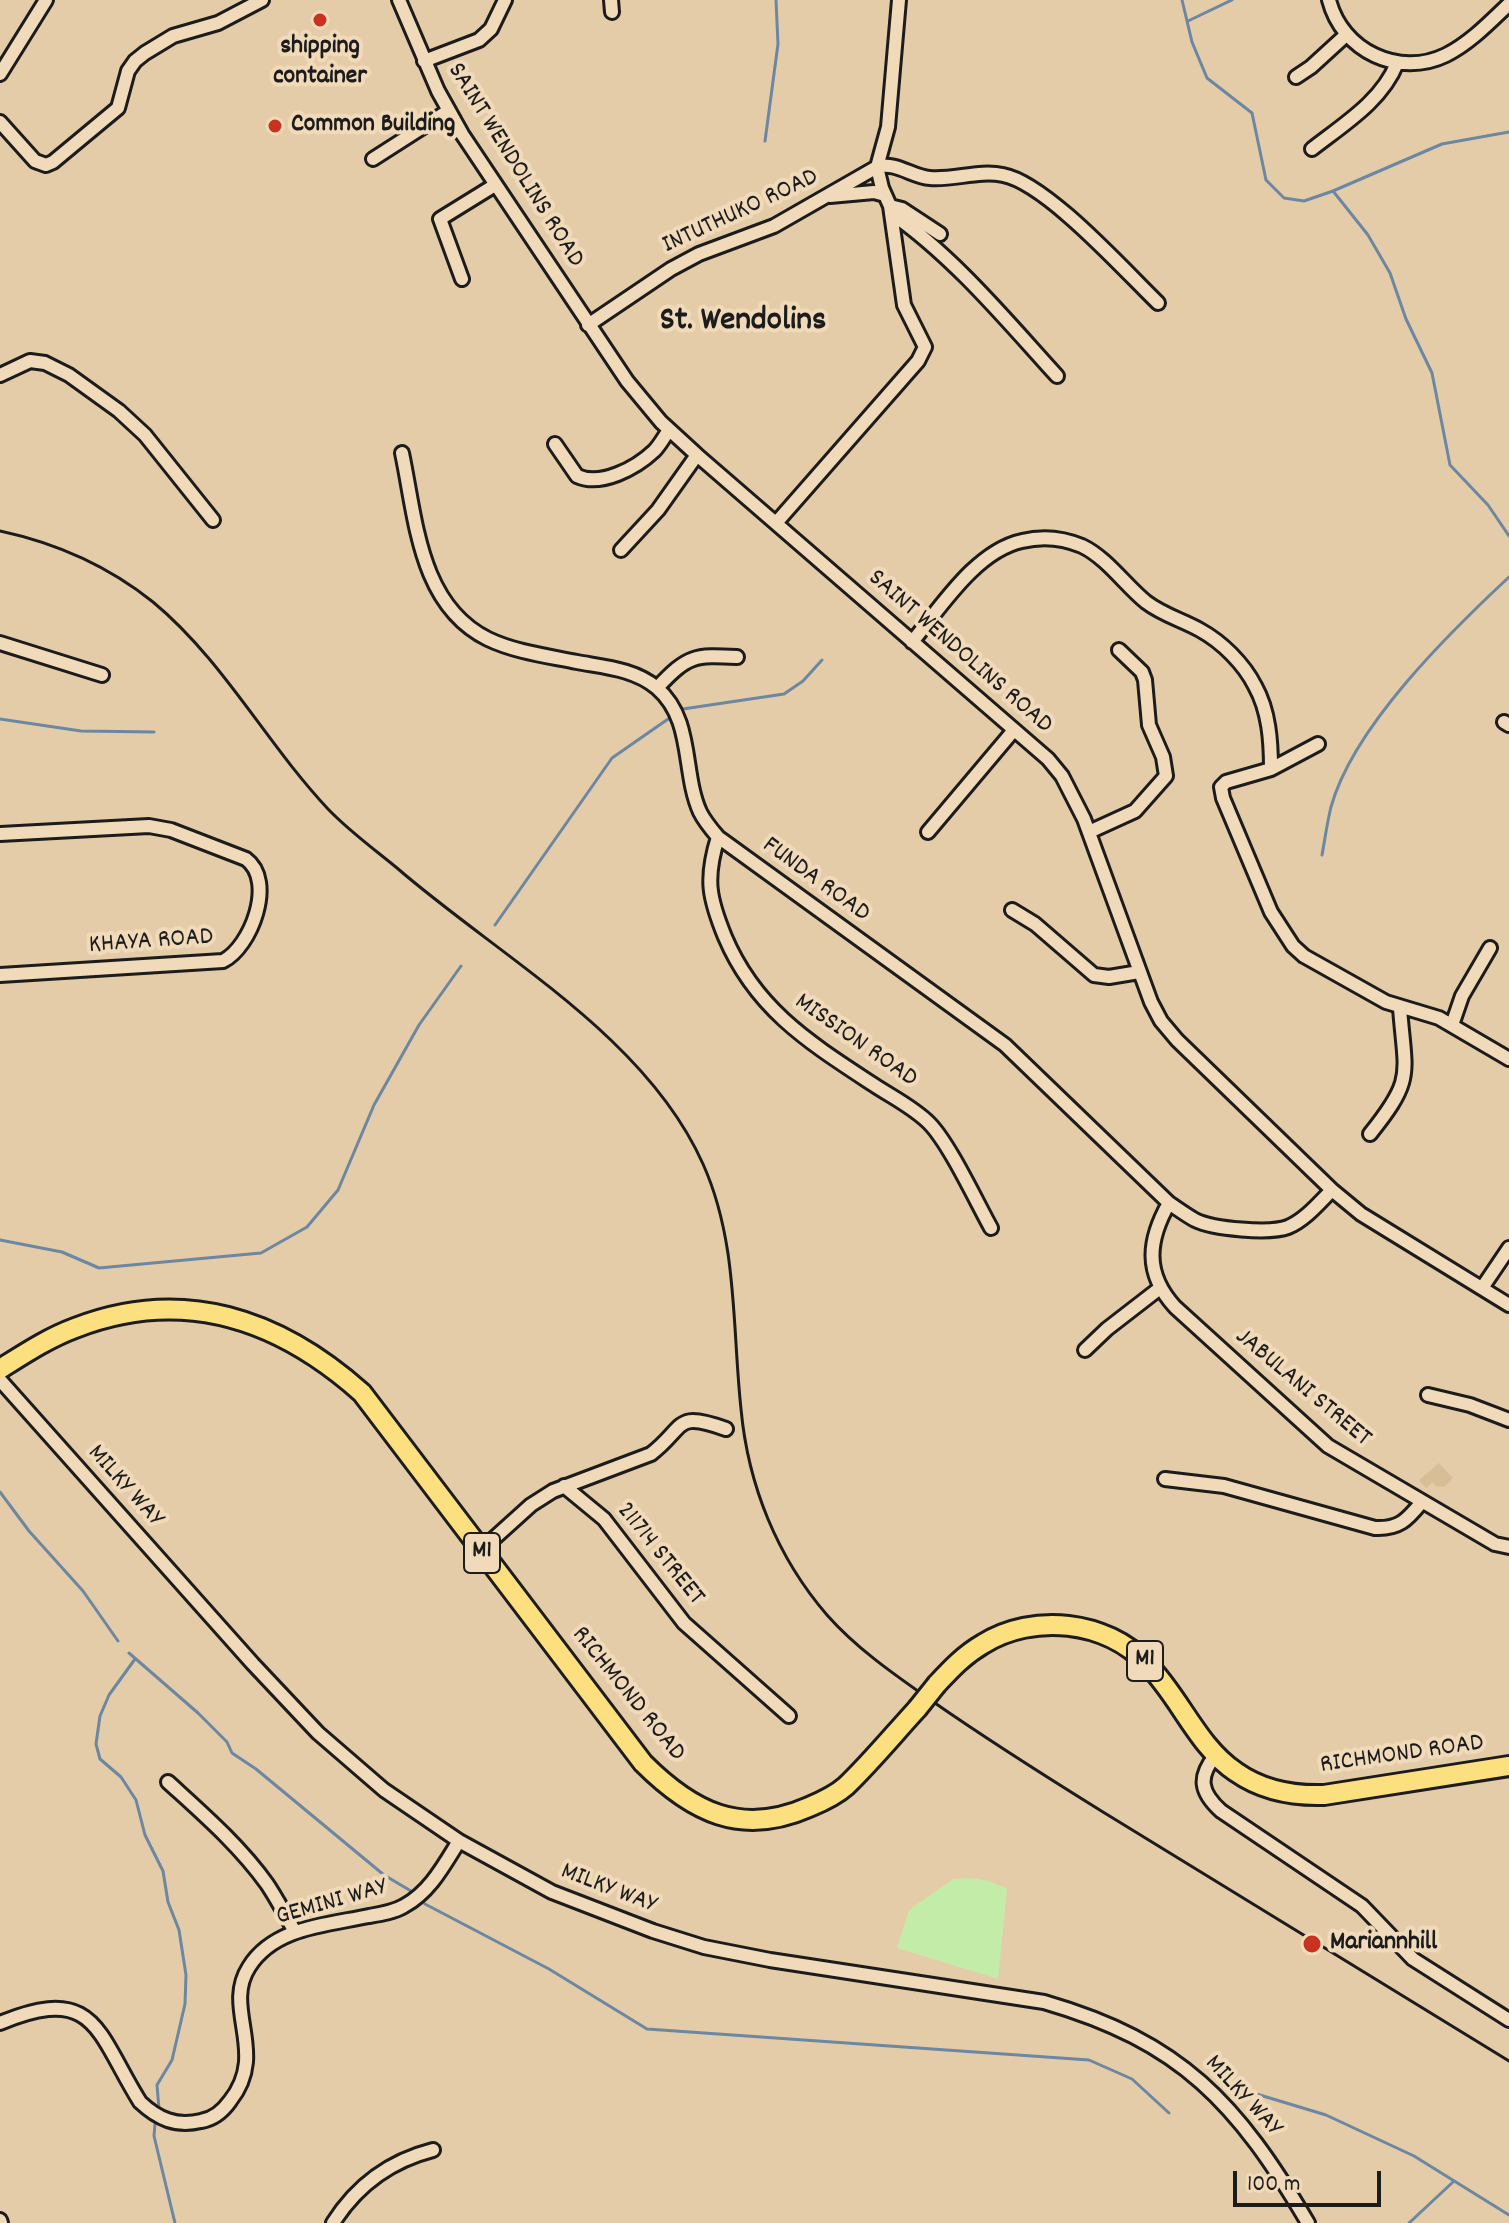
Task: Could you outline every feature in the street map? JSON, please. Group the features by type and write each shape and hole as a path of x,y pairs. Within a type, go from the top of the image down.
{"highway":[{"name":"RICHMOND ROAD","path":"0,1369 73,1328 141,1310 188,1309 234,1318 297,1344 334,1367 387,1422 480,1551 643,1763 677,1794 708,1812 728,1818 758,1820 796,1813 821,1802 844,1788 956,1662 985,1642 1016,1629 1048,1624 1079,1627 1103,1634 1126,1646 1146,1662 1215,1756 1249,1780 1296,1796 1324,1795 1509,1766"}],"street":[{"path":"0,74 46,0"},
{"path":"0,122 39,163 46,165 53,162 115,111 122,100 128,71 145,53 173,36 218,23 262,0"},
{"name":"SAINT WENDOLINS ROAD","path":"399,0 448,111 627,381 669,430 1048,759 1062,776 1089,832 1151,1002 1161,1021 1177,1040 1332,1190 1361,1214 1509,1305"},
{"path":"424,61 479,40 491,29 505,0"},
{"path":"776,523 923,353 922,339 904,305 889,205 877,167 888,127 899,0"},
{"path":"1329,0 1338,25 1346,35 1371,54 1397,63 1422,62 1446,55 1480,31 1509,4"},
{"path":"1296,77 1346,35"},
{"path":"1312,149 1379,94 1397,63"},
{"path":"373,159 448,111"},
{"path":"877,167 892,166 933,179 989,174 1016,178 1048,198 1158,303"},
{"name":"INTUTHUKO ROAD","path":"588,325 647,284 699,254 761,232 877,167"},
{"path":"462,279 440,219 495,185"},
{"path":"830,196 874,192 989,302 1057,376"},
{"path":"889,205 902,209 940,234"},
{"path":"0,375 30,361 45,363 69,375 119,411 145,435 213,520"},
{"path":"555,444 577,476 595,480 611,476 643,459 657,447 669,430"},
{"name":"FUNDA ROAD","path":"402,453 430,576 448,607 458,617 480,634 499,643 625,671 657,688 676,711 681,723 695,797 700,812 718,837 1005,1045 1169,1203 1197,1221 1212,1225 1272,1230 1288,1227 1303,1218 1332,1190"},
{"path":"621,550 658,510 697,455"},
{"path":"912,642 986,557 1003,547 1039,538 1055,538 1088,550 1145,601 1212,638 1240,664 1255,685 1267,723 1271,769"},
{"path":"0,643 96,673"},
{"path":"1089,832 1135,811 1166,776 1163,757 1149,725 1142,672 1119,650"},
{"path":"657,688 678,667 700,656 737,657"},
{"path":"928,832 1014,730"},
{"path":"1318,744 1271,769 1226,782 1221,787 1271,912 1287,940 1304,956 1400,1008 1424,1013 1452,1025 1509,1059"},
{"name":"KHAYA ROAD","path":"0,834 134,825 171,830 246,859 255,868 261,891 239,950 223,961 0,975"},
{"name":"MISSION ROAD","path":"718,837 710,863 711,901 746,979 770,1008 805,1039 915,1111 933,1127 991,1228"},
{"path":"1012,910 1035,924 1094,975 1109,977 1139,972"},
{"path":"1452,1025 1462,996 1490,948"},
{"path":"1370,1134 1390,1109 1405,1078 1406,1052 1400,1008"},
{"path":"1085,1350 1160,1288 1152,1251 1159,1221 1169,1203"},
{"path":"1482,1288 1509,1248"},
{"name":"JABULANI STREET","path":"1160,1288 1175,1307 1328,1446 1421,1503 1495,1544 1509,1547"},
{"name":"MILKY WAY","path":"0,1380 318,1733 384,1790 459,1841 552,1892 704,1947 1044,2002 1086,2014 1121,2029 1181,2065 1237,2117 1259,2144 1308,2223"},
{"path":"1428,1395 1470,1405 1509,1420"},
{"path":"480,1551 531,1505 564,1486 651,1454 683,1423 699,1421 726,1429"},
{"path":"1165,1479 1224,1486 1375,1528 1397,1526 1407,1520 1421,1503"},
{"name":"211714 STREET","path":"564,1486 604,1519 684,1623 708,1641 789,1716"},
{"path":"1215,1756 1205,1768 1203,1784 1212,1803 1362,1906 1413,1959 1509,2020"},
{"path":"168,1782 212,1822 249,1862 267,1885 295,1932"},
{"name":"GEMINI WAY","path":"0,2023 47,2007 78,2014 94,2024 140,2102 151,2113 176,2124 208,2120 232,2100 245,2076 248,2061 241,2008 242,1981 260,1952 295,1932 403,1908 432,1883 459,1841"},
{"path":"333,2223 356,2192 381,2172 404,2158 433,2150"}],"shaded area":[{"path":"1439,1463 1452,1477 1451,1481 1444,1487 1436,1486 1433,1482 1426,1488 1419,1480"}],"green space":[{"path":"969,1878 1007,1888 998,1979 897,1948 909,1910 953,1879"}],"waterway":[{"path":"765,141 778,44 776,0"},
{"path":"1182,0 1192,42 1207,78 1252,113 1266,180 1284,198 1304,201 1333,191 1368,235 1390,273 1406,319 1432,373 1450,465 1488,505 1509,536"},
{"path":"1188,21 1232,0"},
{"path":"1333,191 1442,144 1509,132"},
{"path":"1322,855 1331,807 1360,745 1381,714 1432,653 1509,577"},
{"path":"683,709 784,694 803,681 822,660"},
{"path":"495,925 612,758 671,717"},
{"path":"0,719 81,731 154,732"},
{"path":"0,1240 62,1252 99,1268 261,1253 307,1227 338,1190 374,1105 419,1025 461,966"},
{"path":"0,1492 29,1531 83,1591 118,1641"},
{"path":"129,1653 198,1713 227,1742 232,1753 256,1769 384,1875 411,1891"},
{"path":"135,1659 109,1695 100,1716 96,1744 100,1759 121,1777 136,1800 145,1835 163,1871 168,1902 179,1930 186,1975 185,2004 172,2060 157,2085 159,2109"},
{"path":"425,1904 549,1969 647,2029 1089,2060 1132,2079 1169,2113"},
{"path":"1240,2089 1326,2115 1414,2156 1509,2215"},
{"path":"155,2124 154,2136 175,2223"},
{"path":"1409,2223 1453,2182"}],"railway":[{"path":"0,531 41,542 81,558 118,577 153,602 201,650 284,757 336,817 568,1002 646,1076 678,1118 703,1164 714,1194 728,1254 738,1378 750,1465 780,1544 793,1569 827,1615 890,1671 1017,1758 1509,2061"}],"place":[{"name":"shipping container","path":"320,20"},
{"name":"Common Building","path":"275,126"},
{"name":"Mariannhill","path":"1312,1944"}],"district":[{"name":"St. Wendolins","path":"743,323"}]}
